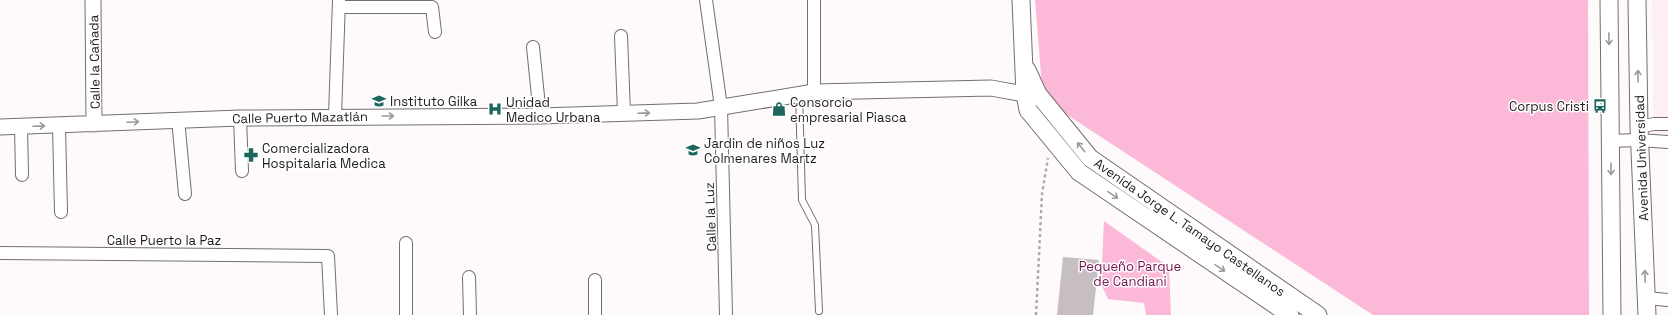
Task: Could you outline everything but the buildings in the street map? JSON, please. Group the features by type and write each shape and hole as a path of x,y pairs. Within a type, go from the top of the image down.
{"main road":[{"path":"1021,0 1024,62 1031,94"},
{"path":"1609,0 1612,315"},
{"name":"Avenida Universidad","path":"1637,0 1639,133 1646,307"},
{"name":"Avenida Jorge L. Tamayo Castellanos","path":"1031,94 1028,110 1079,172 1318,315"},
{"name":"Avenida Jorge L. Tamayo Castellanos","path":"1031,94 1090,158 1290,315"}],"street":[{"name":"Calle la Cañada","path":"93,0 94,124"},
{"name":"Calle la Luz","path":"706,0 721,107 726,315"},
{"path":"814,0 814,92"},
{"path":"335,116 339,4 432,7 435,32"},
{"path":"621,36 624,113"},
{"path":"533,47 540,116"},
{"name":"Calle Puerto Mazatlán","path":"0,127 59,126 178,119 335,116 540,116 698,111 814,92 990,88 1031,94"},
{"path":"240,118 242,171"},
{"path":"178,119 185,194"},
{"path":"1610,141 1639,133 1654,124 1668,124"},
{"path":"59,126 61,212"},
{"path":"21,127 22,175"},
{"path":"1639,133 1668,142"},
{"path":"406,243 406,315"},
{"name":"Calle Puerto la Paz","path":"0,253 328,256 331,315"},
{"path":"469,277 470,315"},
{"path":"595,280 595,315"},
{"path":"1646,307 1668,300"}],"lane":[{"path":"799,94 802,200 815,225 819,311"}],"path":[{"path":"1036,315 1042,194 1052,139"}],"shaded area":[{"path":"1652,0 1668,0 1668,134 1654,134"}],"green space":[{"path":"1035,0 1588,0 1589,315 1373,315 1043,99"},
{"name":"Pequeño Parque de Candiani","path":"1104,221 1169,267 1171,315 1146,315 1144,303 1108,299 1101,284"}],"place":[{"name":"Instituto Gilka","path":"379,101"},
{"name":"Corpus Cristi","path":"1600,106"},
{"name":"Unidad Medico Urbana","path":"495,109"},
{"name":"Consorcio empresarial Piasca","path":"779,109"},
{"name":"Jardin de niños Luz Colmenares Martz","path":"693,150"},
{"name":"Comercializadora Hospitalaria Medica","path":"251,155"}]}
